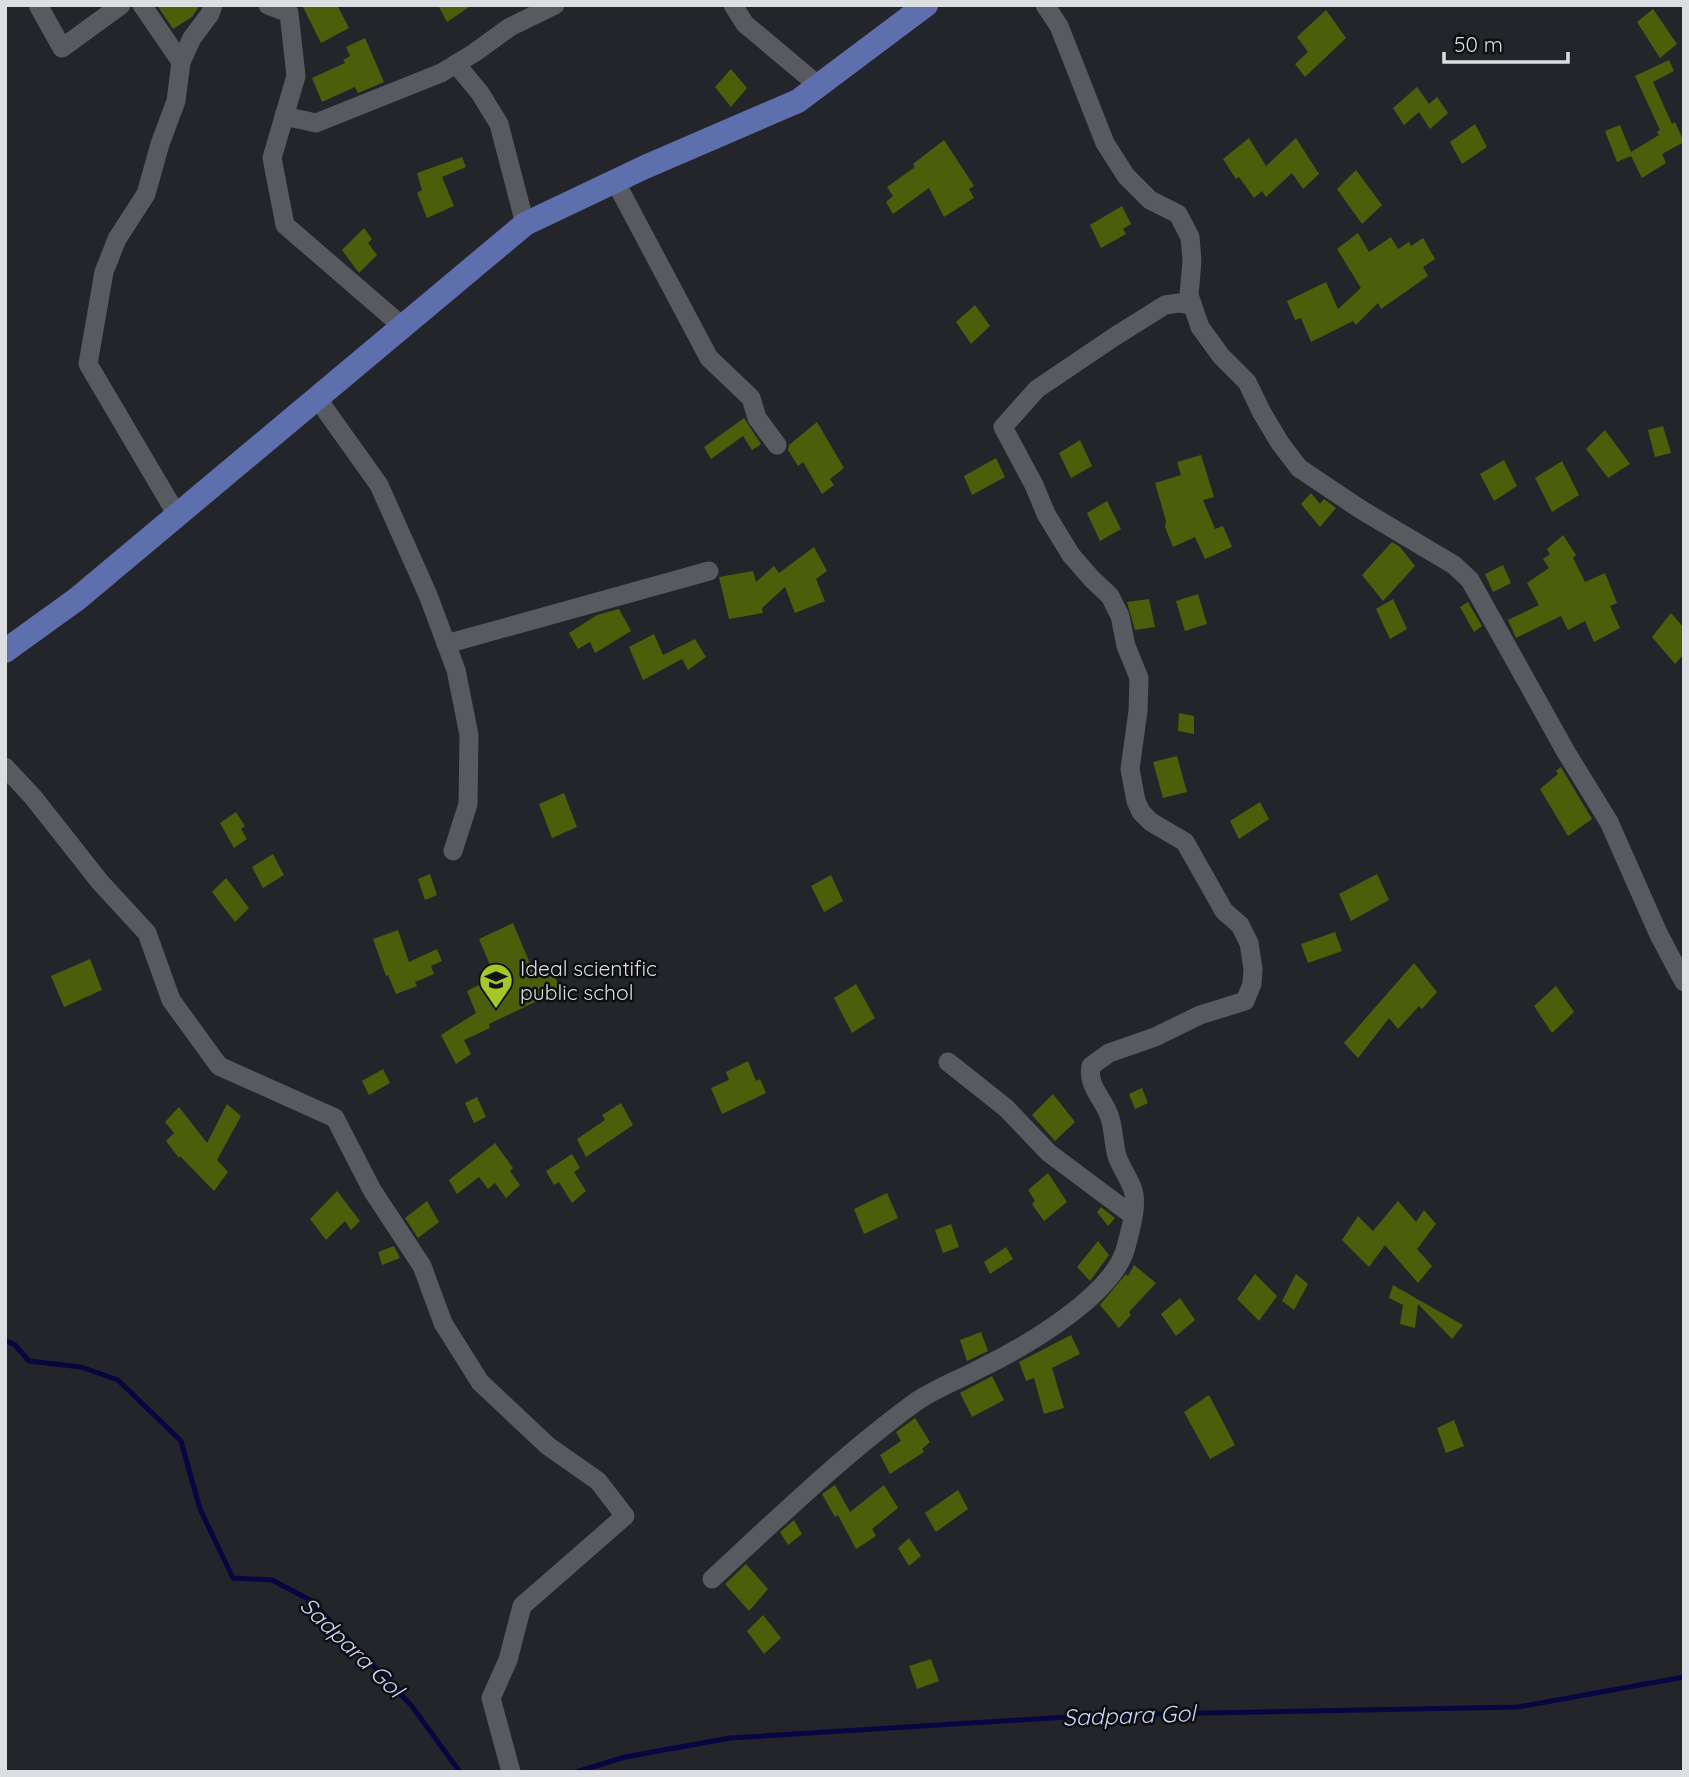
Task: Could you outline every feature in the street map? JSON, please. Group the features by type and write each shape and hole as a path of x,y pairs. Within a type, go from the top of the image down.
{"main road":[{"path":"5,651 77,599 525,223 798,101 926,5"}],"street":[{"path":"38,5 62,48 121,5"},
{"path":"142,5 181,62"},
{"path":"177,515 88,364 104,272 117,239 146,194 160,144 176,102 181,62 192,38 210,14 213,5"},
{"path":"268,5 289,13 296,76 272,158 285,225 402,326"},
{"path":"284,116 316,123 441,73 510,27 555,5"},
{"path":"733,5 745,24 819,86"},
{"path":"1045,5 1059,26 1105,143 1126,176 1150,200 1178,214 1190,237 1192,261 1189,295 1200,327 1221,356 1247,383 1262,413 1299,468 1360,509 1454,565 1470,580 1566,752 1609,822 1659,935 1684,982"},
{"path":"456,64 480,93 499,124 525,223"},
{"path":"615,181 709,358 751,398 757,418 777,444"},
{"path":"712,1579 809,1489 916,1402 939,1387 1034,1339 1099,1290 1122,1261 1135,1193 1118,1157 1108,1111 1091,1081 1091,1066 1109,1053 1155,1037 1200,1015 1245,1001 1252,984 1249,943 1240,925 1224,911 1185,842 1151,822 1141,812 1136,801 1130,769 1138,711 1139,678 1126,646 1120,617 1110,596 1071,555 1046,514 1029,474 1003,427 1037,389 1123,332 1165,305 1192,305"},
{"path":"317,398 379,485 428,595 456,670 469,735 468,804 453,851"},
{"path":"446,644 709,571"},
{"path":"5,767 33,797 100,883 147,933 171,1000 219,1066 335,1118 372,1190 422,1266 443,1323 480,1382 548,1446 598,1481 625,1516 522,1606 508,1660 491,1698 512,1772"},
{"path":"948,1062 1006,1108 1049,1153 1132,1215"}],"building":[{"path":"157,5 200,5 192,17 173,29"},
{"path":"302,5 337,5 349,28 321,43"},
{"path":"438,5 472,5 447,22"},
{"path":"1653,9 1677,44 1660,58 1637,22"},
{"path":"1326,10 1346,38 1305,77 1295,64 1308,52 1297,37"},
{"path":"365,38 384,82 358,93 355,87 322,102 312,78 345,63 343,60 350,56 346,47"},
{"path":"1669,60 1674,71 1653,82 1672,124 1675,122 1684,142 1662,154 1666,163 1642,178 1631,156 1617,162 1605,131 1620,125 1631,152 1659,135 1657,132 1660,130 1635,76"},
{"path":"731,69 747,88 731,107 715,87"},
{"path":"1417,87 1429,104 1437,97 1448,113 1430,129 1419,112 1404,125 1393,108"},
{"path":"1475,124 1487,147 1462,164 1450,142"},
{"path":"1249,138 1266,166 1296,138 1319,174 1303,189 1292,173 1266,197 1262,191 1254,198 1239,177 1236,179 1223,159"},
{"path":"944,140 974,186 969,189 974,198 944,217 929,188 893,214 886,202 893,196 887,187 915,167 913,164"},
{"path":"462,157 466,167 442,177 454,206 427,218 417,193 422,190 417,173"},
{"path":"1356,170 1382,205 1362,224 1337,189"},
{"path":"1122,206 1131,224 1123,229 1126,234 1101,248 1090,225"},
{"path":"364,228 372,239 368,243 377,255 359,273 342,250"},
{"path":"1358,233 1369,252 1391,237 1398,249 1409,242 1411,246 1423,238 1435,259 1423,267 1428,276 1381,309 1378,303 1356,325 1353,321 1311,342 1301,318 1295,320 1287,301 1326,282 1338,309 1361,288 1337,249"},
{"path":"975,305 990,326 971,344 956,322"},
{"path":"744,418 761,444 752,450 743,436 711,459 704,447"},
{"path":"817,422 844,468 830,479 834,485 822,494 803,462 798,466 788,450 789,445"},
{"path":"1663,426 1671,453 1655,457 1648,430"},
{"path":"1605,430 1630,464 1608,478 1586,449"},
{"path":"1080,440 1092,466 1071,478 1059,453"},
{"path":"1201,455 1214,497 1203,500 1215,529 1223,526 1232,547 1205,559 1195,537 1173,547 1165,527 1166,521 1155,483 1181,475 1177,462"},
{"path":"996,458 1005,477 972,495 964,476"},
{"path":"1504,460 1517,486 1494,501 1480,474"},
{"path":"1562,461 1579,495 1552,512 1535,478"},
{"path":"1311,493 1320,504 1324,499 1336,508 1320,527 1301,504"},
{"path":"1107,501 1121,529 1100,541 1087,513"},
{"path":"1563,535 1576,555 1573,558 1585,582 1605,573 1617,603 1610,606 1620,628 1594,642 1585,621 1568,630 1561,616 1516,638 1508,620 1539,605 1527,583 1549,568 1543,559 1550,554 1547,549"},
{"path":"1392,542 1400,547 1415,566 1383,601 1362,575"},
{"path":"814,547 827,571 816,579 825,601 795,613 785,587 762,608 763,613 729,619 719,577 753,571 756,582 774,566 779,573"},
{"path":"1503,565 1511,583 1493,592 1485,574"},
{"path":"1198,594 1207,624 1185,631 1176,601"},
{"path":"1149,599 1155,627 1135,630 1127,602"},
{"path":"1393,599 1407,629 1390,639 1376,609"},
{"path":"1468,602 1482,626 1474,632 1460,607"},
{"path":"619,609 631,631 595,653 590,642 578,649 569,633 597,615"},
{"path":"1671,613 1684,628 1684,654 1675,664 1652,637"},
{"path":"654,634 663,655 695,639 706,657 688,670 682,659 643,680 629,647"},
{"path":"1179,713 1194,716 1194,734 1178,731"},
{"path":"1177,756 1187,792 1163,798 1153,762"},
{"path":"1561,767 1592,819 1568,836 1540,789 1558,774 1556,771"},
{"path":"564,793 577,827 552,838 539,804"},
{"path":"1260,802 1269,819 1239,839 1230,821"},
{"path":"236,812 245,826 241,829 247,839 234,848 220,823"},
{"path":"273,854 284,875 263,888 252,867"},
{"path":"430,874 437,895 425,900 418,879"},
{"path":"1377,874 1389,900 1351,921 1339,894"},
{"path":"831,875 843,901 824,912 811,886"},
{"path":"226,878 249,908 235,922 212,892"},
{"path":"513,923 536,978 553,971 560,990 489,1024 490,1028 464,1040 471,1054 456,1064 441,1035 476,1013 467,991 495,977 479,939"},
{"path":"398,930 409,962 437,949 442,961 431,966 434,974 415,982 417,986 396,994 388,975 386,976 373,939"},
{"path":"1335,932 1342,951 1308,963 1301,944"},
{"path":"90,959 102,990 64,1007 51,976"},
{"path":"1414,963 1437,992 1422,1009 1419,1006 1398,1029 1389,1018 1358,1058 1344,1043"},
{"path":"856,984 875,1018 852,1033 834,998"},
{"path":"1556,986 1574,1012 1552,1033 1534,1006"},
{"path":"748,1061 756,1081 760,1079 766,1093 722,1114 711,1088 729,1080 726,1072"},
{"path":"383,1069 390,1083 369,1095 362,1081"},
{"path":"1142,1088 1148,1103 1135,1109 1129,1094"},
{"path":"1053,1094 1075,1122 1055,1141 1032,1115"},
{"path":"477,1097 486,1117 474,1123 465,1103"},
{"path":"621,1103 633,1125 586,1157 577,1139 605,1120 602,1115"},
{"path":"227,1104 241,1116 217,1160 228,1172 214,1191 180,1156 179,1158 166,1141 174,1133 165,1122 179,1107 207,1143"},
{"path":"495,1143 513,1168 510,1171 520,1185 506,1198 495,1183 488,1189 479,1177 457,1194 449,1180"},
{"path":"572,1154 580,1168 574,1172 586,1191 572,1203 559,1182 554,1185 546,1171"},
{"path":"1048,1173 1067,1202 1044,1221 1032,1204 1035,1201 1028,1190"},
{"path":"337,1191 360,1221 351,1230 345,1221 326,1240 310,1219"},
{"path":"887,1193 898,1218 864,1234 854,1209"},
{"path":"427,1201 439,1222 418,1238 405,1218"},
{"path":"1398,1201 1416,1222 1424,1210 1436,1224 1417,1249 1432,1266 1418,1283 1385,1245 1369,1267 1342,1240 1358,1216 1373,1231"},
{"path":"1101,1207 1115,1218 1108,1226 1097,1212"},
{"path":"951,1224 959,1247 943,1253 935,1230"},
{"path":"1098,1241 1109,1255 1090,1281 1077,1267"},
{"path":"394,1246 400,1258 382,1265 378,1252"},
{"path":"1006,1247 1013,1259 990,1274 984,1262"},
{"path":"1134,1265 1156,1283 1129,1312 1131,1315 1119,1328 1100,1305 1126,1274 1128,1276"},
{"path":"1255,1274 1277,1296 1259,1321 1237,1299"},
{"path":"1296,1274 1308,1284 1294,1310 1282,1301"},
{"path":"1393,1285 1463,1325 1452,1339 1418,1304 1415,1328 1400,1324 1403,1305 1389,1298"},
{"path":"1180,1298 1195,1320 1176,1336 1161,1314"},
{"path":"981,1332 988,1351 967,1361 960,1340"},
{"path":"1071,1335 1080,1354 1052,1368 1064,1408 1044,1414 1034,1378 1026,1381 1019,1362"},
{"path":"992,1376 1004,1400 972,1417 960,1393"},
{"path":"1209,1395 1235,1445 1210,1459 1184,1412"},
{"path":"915,1418 930,1442 922,1449 924,1452 890,1474 880,1455 901,1441 896,1432"},
{"path":"1454,1420 1464,1446 1446,1453 1437,1428"},
{"path":"835,1485 850,1512 884,1485 898,1508 872,1529 876,1536 856,1549 838,1515 835,1517 822,1494"},
{"path":"958,1490 968,1509 936,1532 925,1513"},
{"path":"794,1520 802,1534 788,1545 780,1532"},
{"path":"909,1538 921,1556 909,1566 898,1548"},
{"path":"746,1564 768,1589 749,1611 725,1584"},
{"path":"763,1615 781,1638 764,1654 747,1631"},
{"path":"931,1659 939,1681 917,1689 909,1666"}],"waterway":[{"name":"Sadpara Gol","path":"5,1340 15,1345 29,1361 81,1367 118,1380 181,1441 200,1509 233,1578 272,1580 310,1600 411,1705 460,1772"},
{"name":"Sadpara Gol","path":"576,1772 625,1757 730,1738 1099,1715 1518,1707 1684,1677"}],"place":[{"name":"Ideal scientific public schol","path":"496,1010"}]}
